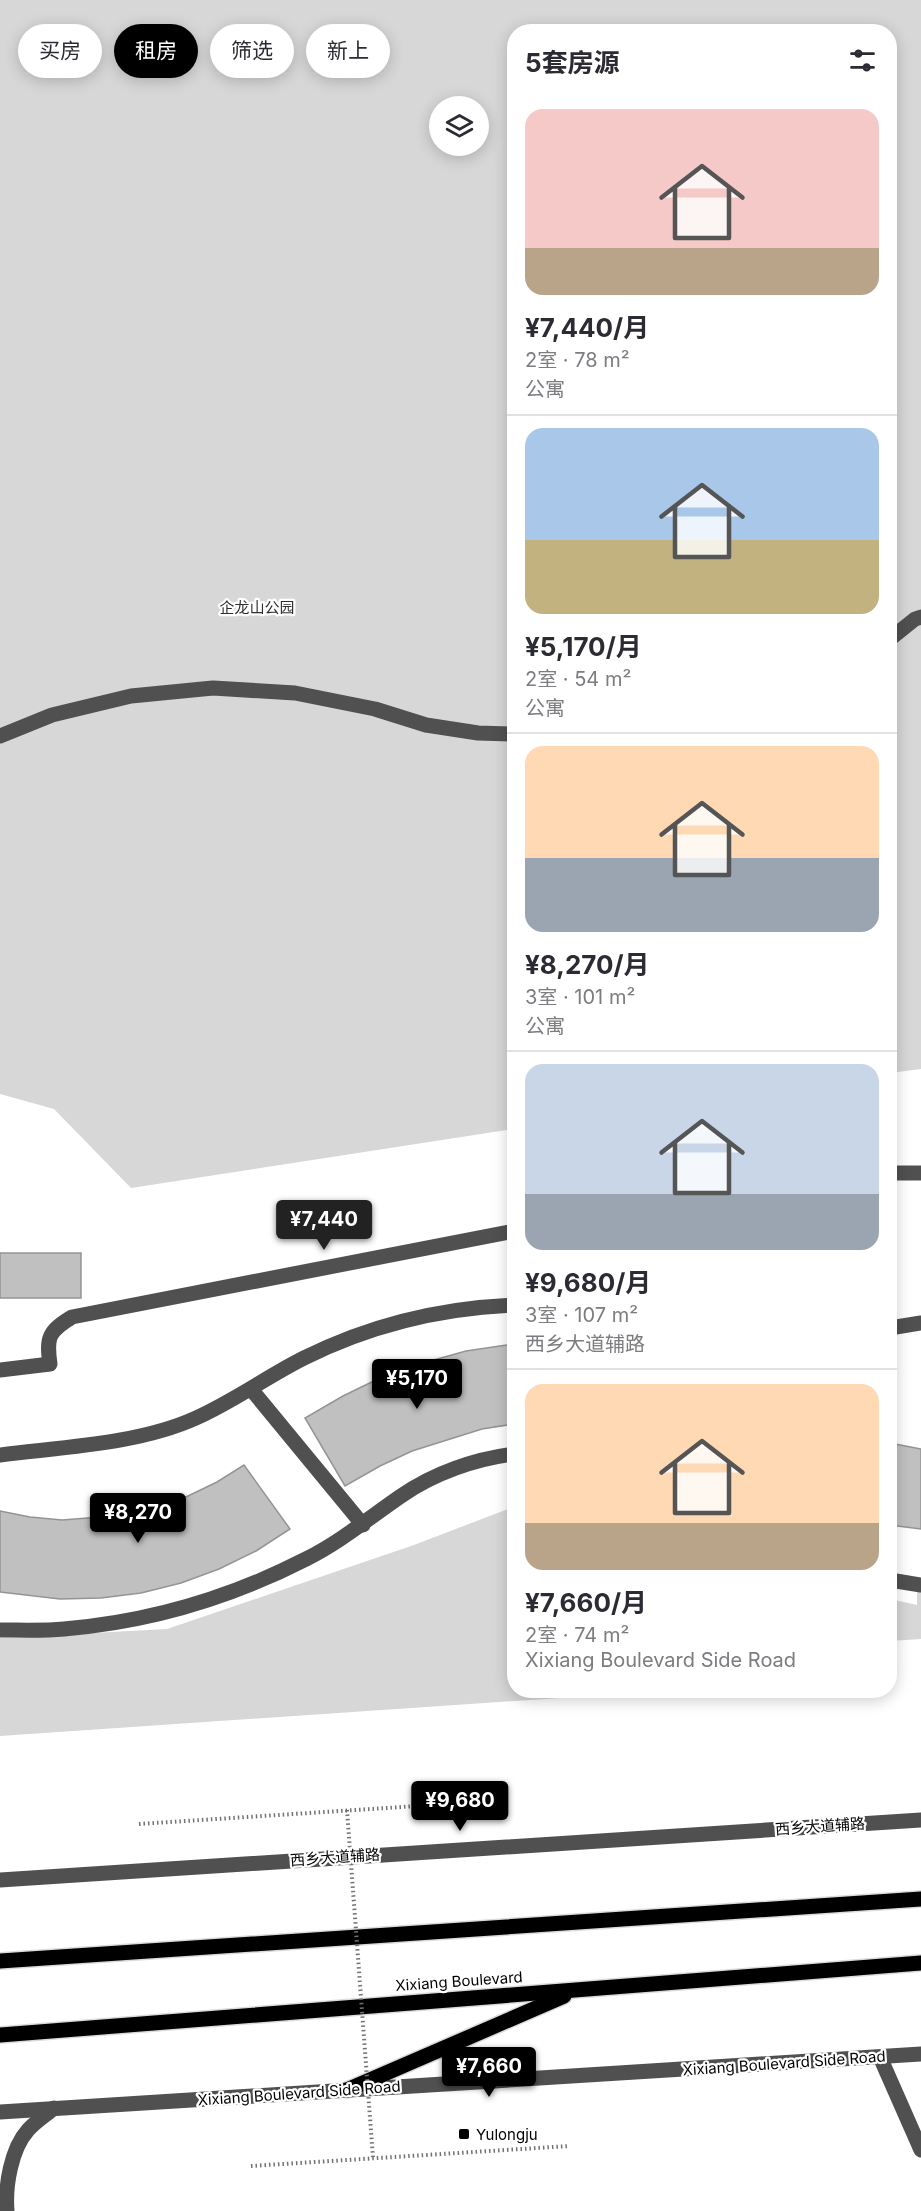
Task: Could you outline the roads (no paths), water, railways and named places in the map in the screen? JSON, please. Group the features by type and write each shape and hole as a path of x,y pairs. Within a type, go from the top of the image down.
{"main road":[{"path":"0,1961 921,1899"},
{"name":"Xixiang Boulevard","path":"0,2035 921,1963"},
{"path":"347,2090 576,1990"}],"street":[{"path":"897,633 921,617"},
{"path":"0,736 52,715 131,696 213,688 295,693 375,709 426,725 478,733 507,734"},
{"path":"897,1173 921,1173"},
{"path":"0,1370 50,1364 47,1345 56,1327 72,1317 507,1232"},
{"path":"0,1455 135,1437 195,1418 304,1358 360,1333 419,1316 480,1306 507,1305"},
{"path":"897,1327 921,1323"},
{"path":"251,1389 363,1525"},
{"path":"0,1630 62,1629 126,1622 189,1607 249,1586 308,1559 363,1525 402,1495 446,1472 493,1457 507,1455"},
{"path":"897,1581 921,1586"},
{"name":"西乡大道辅路","path":"0,1880 921,1820"},
{"name":"Xixiang Boulevard Side Road","path":"0,2112 921,2054"},
{"path":"880,2057 921,2151"},
{"path":"7,2211 6,2192 13,2158 27,2130 54,2108"}],"place":[{"name":"Yulongju","path":"464,2134"}],"park label":[{"name":"企龙山公园","path":"257,607"}]}
